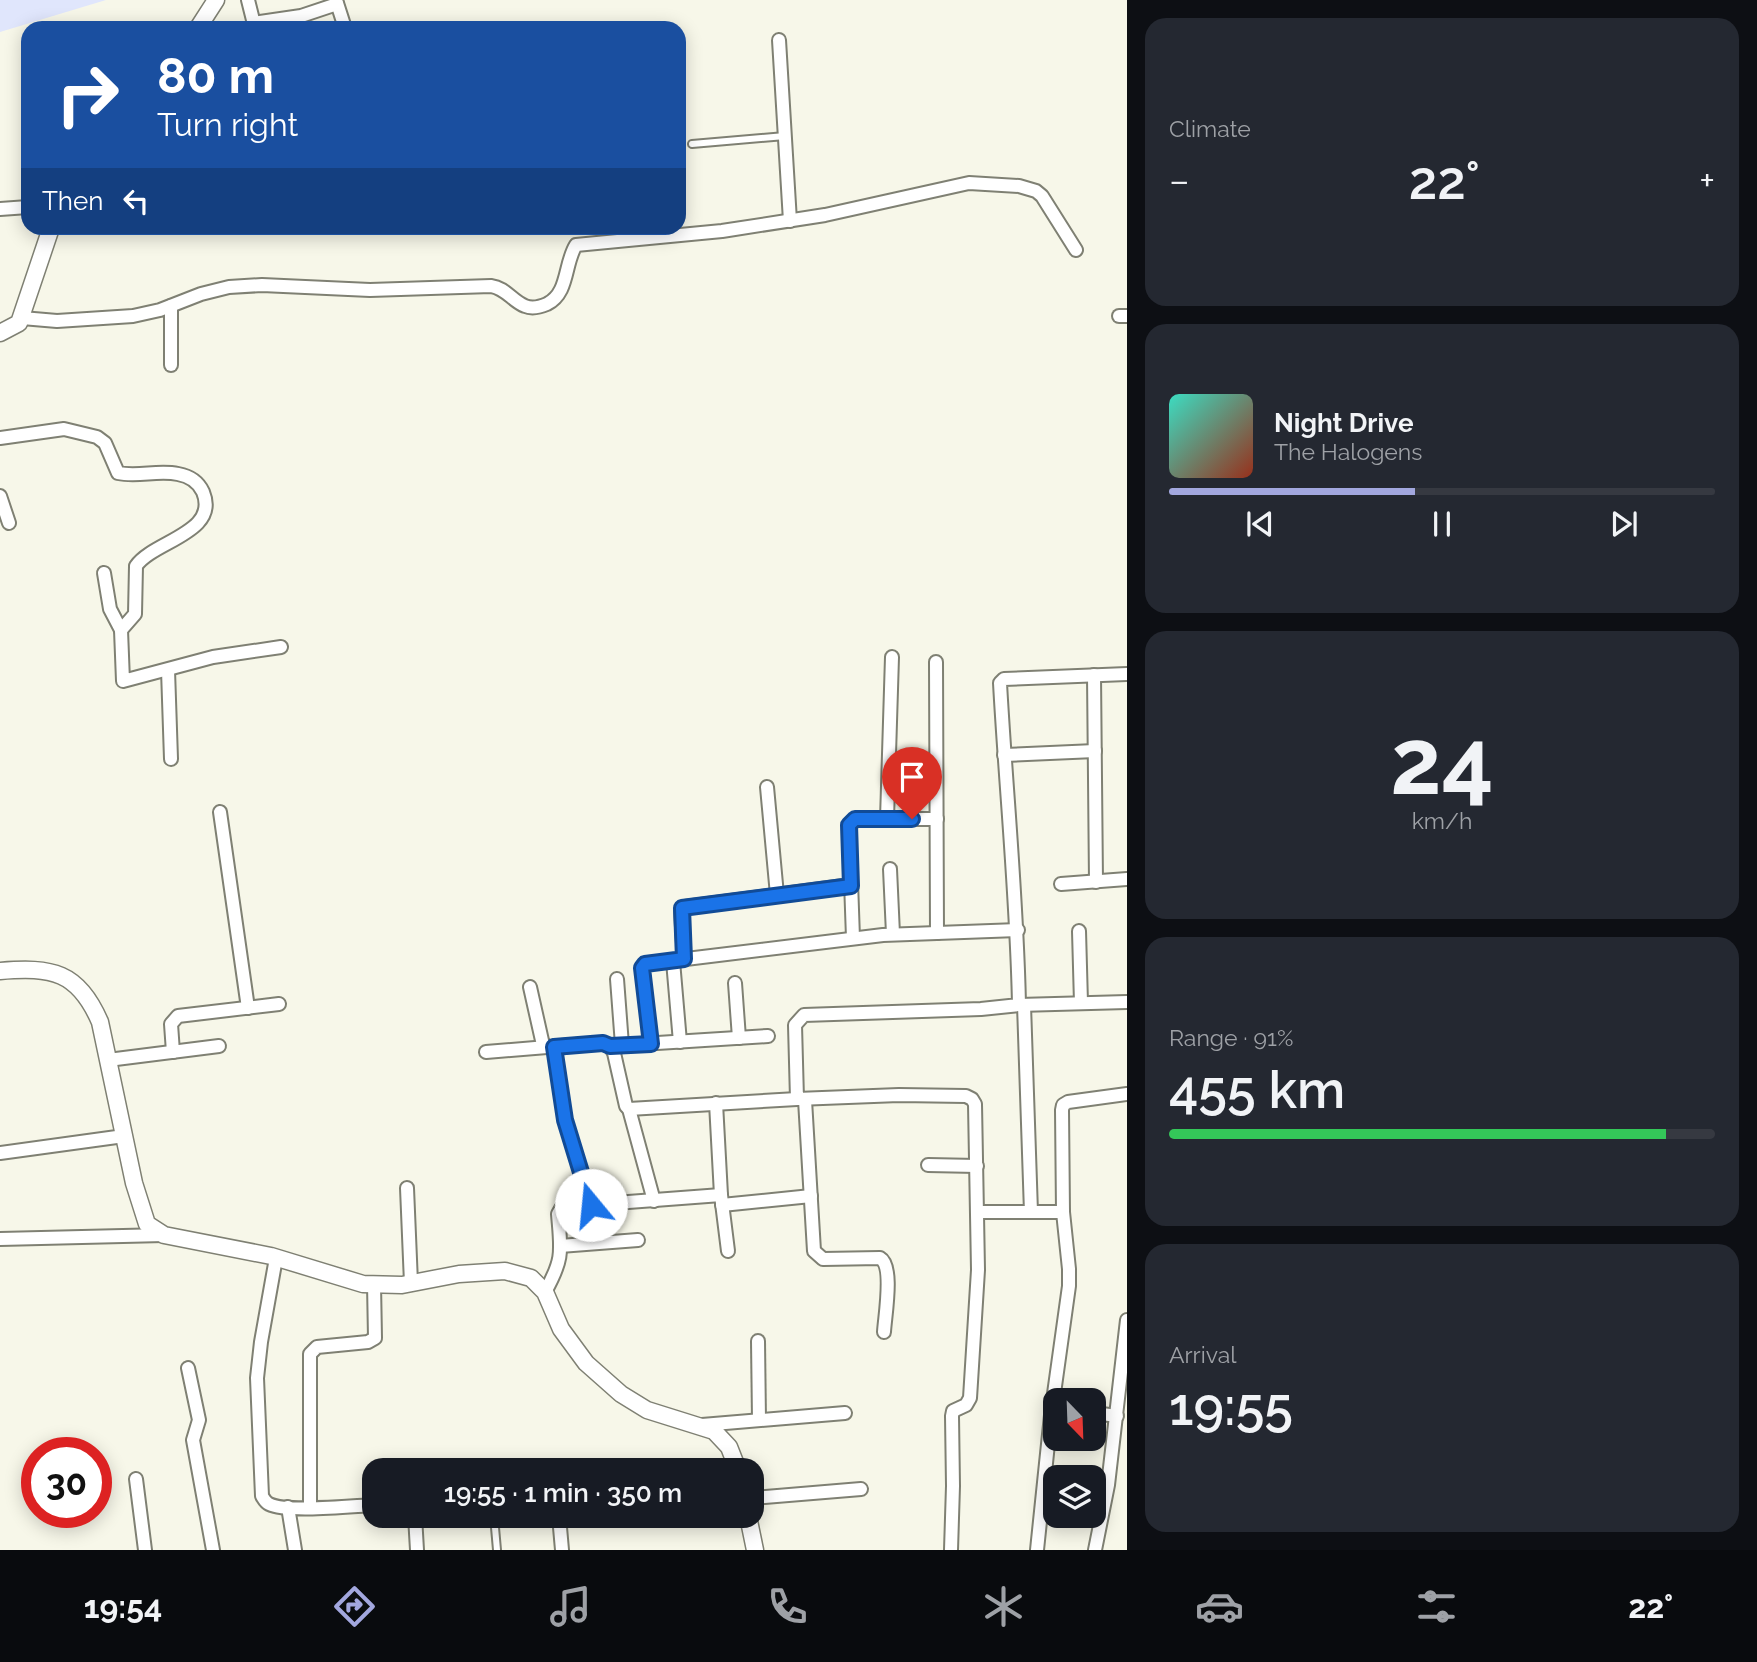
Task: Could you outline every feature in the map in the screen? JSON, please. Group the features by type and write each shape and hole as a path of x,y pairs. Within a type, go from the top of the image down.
{"street":[{"path":"202,21 216,0"},
{"path":"248,0 253,21"},
{"path":"278,21 301,16 337,2 343,21"},
{"path":"779,40 790,221"},
{"path":"22,318 57,321 149,314 201,294 229,287 262,285 370,290 491,286 501,289 524,306 541,306 557,296 562,289 576,245 710,233 790,221 969,183 1027,188 1042,196 1076,250"},
{"path":"0,209 21,207"},
{"path":"0,333 15,327 22,318 49,235"},
{"path":"593,243 594,235"},
{"path":"171,306 171,365"},
{"path":"0,438 64,429 88,434 105,443 118,473 176,473 190,477 200,486 206,503 201,520 187,533 145,557 136,566 135,614 121,630"},
{"path":"0,496 9,523"},
{"path":"104,573 110,609 121,630 122,681 213,657 281,647"},
{"path":"887,819 892,657"},
{"path":"936,662 937,933"},
{"path":"168,670 171,759"},
{"path":"1031,1212 1018,930 1004,755 1002,681 1127,674"},
{"path":"1094,675 1096,881"},
{"path":"1004,755 1095,751"},
{"path":"767,787 776,895"},
{"path":"220,812 248,1008"},
{"path":"853,938 851,821 937,819"},
{"path":"890,869 893,934"},
{"path":"1061,884 1127,879"},
{"path":"680,1042 678,960 682,908 851,886"},
{"path":"651,1044 642,968 645,964 893,934 1018,930"},
{"path":"1079,931 1081,1003"},
{"path":"0,971 54,971 90,998 100,1022 134,1182 147,1224 164,1235"},
{"path":"617,979 614,1053 626,1106 654,1201"},
{"path":"735,984 739,1038"},
{"path":"530,987 541,1040 550,1047 565,1120 591,1205"},
{"path":"884,1332 887,1264 884,1259 823,1259 814,1251 795,1025 804,1015 1127,1002"},
{"path":"173,1052 171,1024 178,1016 279,1004"},
{"path":"486,1052 603,1043 616,1046 768,1037"},
{"path":"108,1060 219,1046"},
{"path":"1057,1388 1070,1277 1063,1212 1063,1105 1068,1102 1127,1094"},
{"path":"629,1109 899,1095 966,1097 975,1104 978,1270 970,1398 969,1402 957,1409 952,1416 951,1550"},
{"path":"716,1103 728,1251"},
{"path":"0,1153 124,1136"},
{"path":"928,1165 977,1166"},
{"path":"407,1188 411,1283"},
{"path":"545,1292 559,1269 559,1210 562,1207 811,1196"},
{"path":"978,1212 1063,1212"},
{"path":"0,1239 164,1235 276,1258 363,1284 411,1283 505,1271 531,1278 545,1292 561,1329 586,1363 621,1394 647,1410 713,1432 729,1447 733,1458"},
{"path":"561,1246 638,1240"},
{"path":"276,1258 257,1378 260,1487 266,1503 288,1507 362,1505"},
{"path":"310,1507 310,1354 317,1346 368,1342 375,1338 374,1284"},
{"path":"1096,1550 1120,1422 1127,1320"},
{"path":"758,1341 759,1420"},
{"path":"188,1368 198,1420 193,1440 213,1550"},
{"path":"695,1425 845,1413"},
{"path":"1037,1550 1049,1451"},
{"path":"136,1479 145,1550"},
{"path":"764,1497 861,1489"},
{"path":"288,1507 295,1550"},
{"path":"416,1528 417,1550"},
{"path":"560,1528 562,1550"},
{"path":"750,1528 755,1550"}],"lane":[{"path":"692,144 785,136"},
{"path":"495,1528 497,1550"}],"shaded area":[{"path":"0,0 106,0 36,21 21,21 21,26 0,32"}],"route":[{"path":"591,1205 565,1120 554,1047 603,1043 610,1046 651,1044 642,968 645,964 684,959 682,908 851,886 851,821 912,819"}]}
